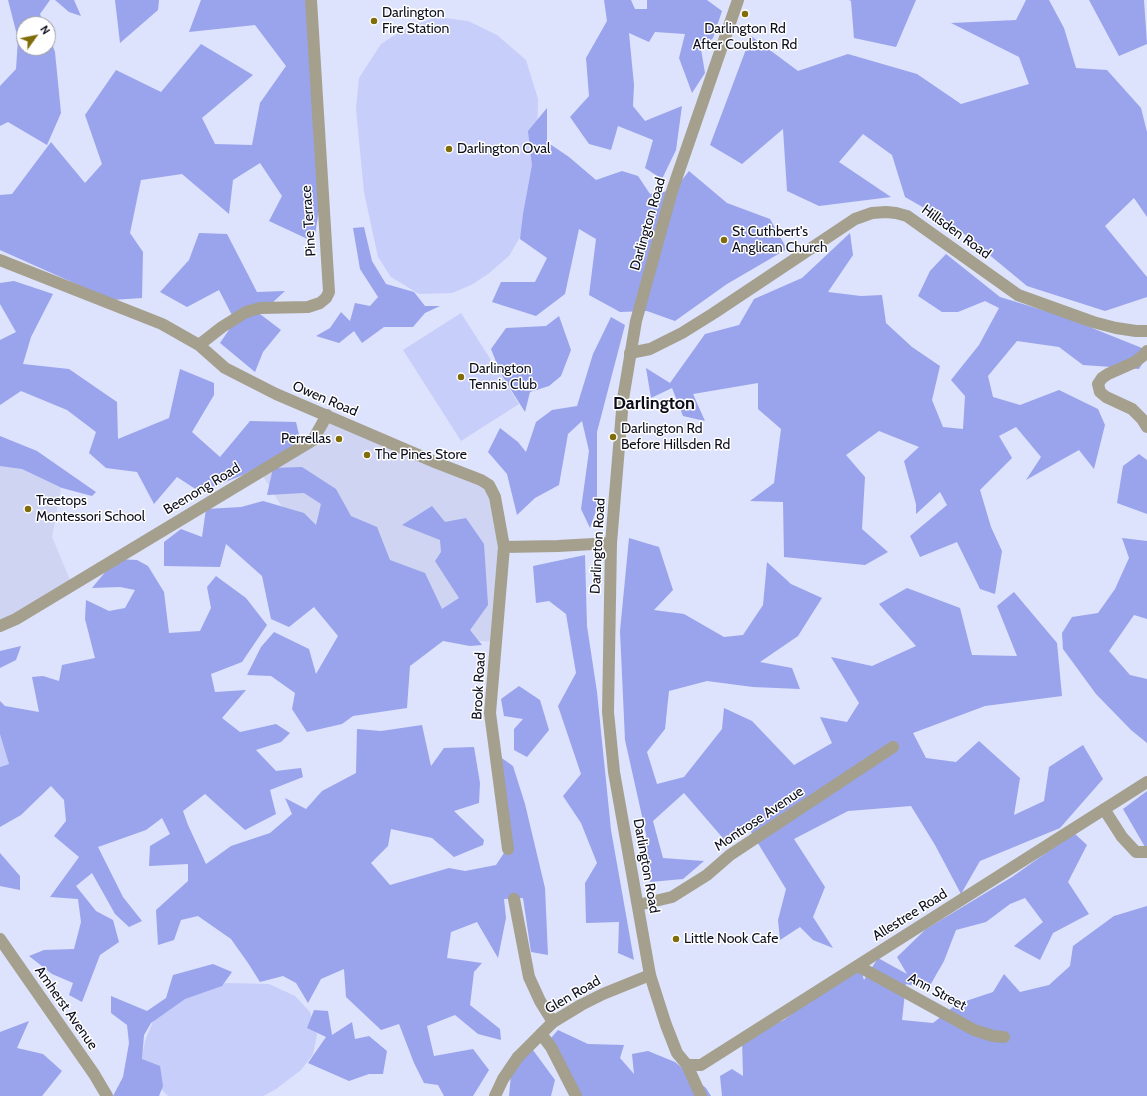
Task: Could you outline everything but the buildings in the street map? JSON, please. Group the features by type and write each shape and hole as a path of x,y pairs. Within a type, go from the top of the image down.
{"street":[{"name":"Pine Terrace","path":"199,345 222,327 246,312 260,308 308,307 320,303 326,298 329,292 310,0"},
{"name":"Darlington Road","path":"701,1096 687,1065 677,1053 666,1025 650,975 614,772 608,712 612,543 623,399 636,321 672,191 738,0"},
{"name":"Hillsden Road","path":"630,353 650,349 682,333 855,219 872,213 886,212 907,216 1018,295 1093,322 1116,328 1147,331"},
{"name":"Owen Road","path":"0,260 162,324 199,345 225,368 276,394 437,463 481,480 489,485 496,497 504,547"},
{"path":"1147,351 1135,362 1102,378 1098,384 1100,392 1106,397 1132,409 1142,419 1147,427"},
{"name":"Beenong Road","path":"0,626 16,619 314,440 327,415"},
{"path":"504,547 612,543"},
{"name":"Brook Road","path":"504,547 490,714 508,849"},
{"name":"Montrose Avenue","path":"638,905 672,897 707,875 730,855 893,747"},
{"name":"Allestree Road","path":"687,1065 701,1065 1147,782"},
{"path":"1104,809 1122,837 1136,852 1147,852"},
{"path":"514,899 529,977 553,1022"},
{"name":"Amherst Avenue","path":"0,939 107,1096"},
{"name":"Ann Street","path":"858,966 974,1030 993,1036 1004,1037"},
{"name":"Glen Road","path":"494,1096 503,1079 518,1057 553,1022 581,1004 650,975"},
{"path":"541,1034 551,1047 576,1096"}],"shaded area":[{"path":"8,0 50,0 40,14 41,16 16,16 16,31"},
{"path":"55,0 74,0 81,16 69,12"},
{"path":"115,0 159,0 158,10 120,43"},
{"path":"201,0 315,0 324,177 314,242 269,221 282,196 260,163 233,180 229,214 182,174 141,180 130,233 143,252 142,298 112,300 0,250 0,195 12,194 51,142 85,183 102,164 85,115 116,70 161,92 201,44 253,75 202,118 215,144 252,145 260,103 286,66 255,25 189,32"},
{"path":"604,0 631,0 635,9 647,9 647,0 707,0 722,11 713,38 701,49 705,73 692,93 679,58 685,34 655,32 649,42 629,33 634,85 633,106 645,121 682,106 676,150 662,179 645,168 653,140 618,126 611,150 589,144 570,117 589,96 586,58 607,21"},
{"path":"849,0 916,0 896,47 854,38 851,1"},
{"path":"1026,0 1049,0 1064,28 1076,68 1107,70 1141,108 1147,132 1147,217 1134,198 1105,226 1147,277 1147,297 1105,311 1027,286 952,224 905,197 892,155 863,134 839,162 891,197 819,206 787,191 783,129 742,164 710,145 751,36 798,71 848,54 917,74 961,104 1029,84 1019,57 951,23 1016,20"},
{"path":"1089,0 1144,0 1147,44 1119,56"},
{"name":"Darlington Oval","path":"436,17 468,21 497,35 526,60 538,99 536,190 527,225 509,256 488,274 471,285 452,293 419,294 391,277 378,257 364,192 356,109 359,78 381,44 404,29"},
{"path":"17,56 55,56 61,113 47,145 8,122 0,126 0,86 16,69"},
{"path":"547,108 547,142 569,157 596,180 622,171 638,176 650,194 674,190 689,171 727,203 770,219 787,249 727,284 675,321 647,311 620,312 589,295 596,239 579,229 565,294 536,316 492,302 501,282 535,282 547,258 520,239 532,165 528,131"},
{"path":"364,227 372,261 386,284 414,292 425,306 440,306 425,313 413,327 384,327 362,343 354,331 339,343 316,336 330,328 341,312 350,321 355,303 370,306 378,297 360,269 353,228"},
{"path":"199,233 227,234 257,292 285,291 260,314 281,330 263,352 255,372 220,343 235,321 219,290 187,307 160,292 189,260"},
{"path":"850,233 853,255 828,292 861,296 882,295 886,323 912,347 940,366 932,400 943,427 963,429 965,396 951,380 979,345 999,308 985,301 958,312 942,312 918,296 930,271 946,254 1000,297 1062,316 1147,350 1147,356 1139,369 1083,365 1059,347 1017,341 988,376 993,397 1020,405 1059,390 1098,409 1105,425 1094,469 1079,450 1026,480 1041,457 1016,427 999,436 1012,458 980,490 991,527 1002,551 995,594 980,589 957,542 920,557 910,536 947,505 940,492 916,514 916,504 904,461 919,447 879,431 846,455 865,477 862,529 888,552 865,565 784,557 783,502 750,501 774,483 781,429 758,409 758,383 693,394 705,421 683,416 672,388 651,398 646,368 670,383 705,334 739,325 754,299 802,278"},
{"path":"14,281 53,294 31,337 23,364 69,369 117,402 118,439 169,418 180,369 214,383 214,395 192,432 220,457 250,421 296,422 301,443 243,475 200,492 177,477 154,504 137,472 106,468 89,453 96,432 67,410 21,391 0,405 0,340 16,332 0,304 0,283"},
{"name":"Darlington Tennis Club","path":"461,313 519,404 461,441 403,350"},
{"path":"559,316 571,350 561,376 549,386 530,392 525,412 501,374 491,349 506,328 546,326"},
{"path":"611,317 625,325 597,432 597,508 590,528 581,509 589,451 582,421 568,434 559,485 535,498 517,515 507,474 488,452 500,428 518,442 526,452 536,422 552,410 577,406 593,354"},
{"path":"327,419 492,487 502,540 495,642 358,631 263,476 314,445"},
{"path":"0,436 37,451 96,492 92,496 62,488 22,469 0,466"},
{"name":"Treetops Montessori School","path":"0,452 62,482 52,537 70,580 16,614 0,620"},
{"path":"1139,454 1147,460 1147,514 1117,503 1123,466"},
{"path":"302,467 336,489 351,516 377,527 390,560 425,573 442,609 459,598 435,561 441,552 440,540 402,525 432,506 445,522 466,518 484,544 488,605 470,630 482,645 470,646 443,641 410,666 407,708 353,716 342,724 307,732 292,709 295,693 271,676 247,675 261,647 274,632 309,649 316,674 338,636 314,607 289,627 271,619 262,576 226,544 220,567 164,566 164,542 181,529 202,537 206,509 241,507 263,501 304,513 316,525 321,504 304,493 267,495 273,468"},
{"path":"629,538 659,547 673,590 654,610 684,614 724,637 743,635 763,605 767,562 791,584 822,598 798,636 760,662 792,668 800,689 753,687 707,681 669,691 665,729 647,752 657,784 684,777 722,729 724,708 752,721 794,765 832,743 820,717 847,722 859,703 831,657 872,666 916,646 879,604 907,588 960,608 972,655 1017,656 997,606 1014,592 1057,643 1062,696 985,706 913,733 926,758 956,762 979,741 1020,778 1014,815 1044,801 1049,767 1083,745 1103,779 1060,828 980,861 961,894 935,845 911,806 848,811 794,839 825,887 813,917 833,948 813,940 800,927 780,940 778,920 786,889 748,827 728,844 684,793 653,821 663,858 704,861 683,879 650,882 646,834 625,740 620,631"},
{"path":"1122,538 1147,541 1147,619 1134,615 1109,651 1130,675 1147,679 1147,743 1131,730 1096,694 1063,649 1062,633 1072,617 1098,613 1115,589 1129,558"},
{"path":"585,555 587,626 597,692 611,830 634,960 618,953 619,922 586,923 585,883 597,863 581,823 563,796 581,774 558,706 576,673 566,614 549,601 536,603 533,566"},
{"path":"116,559 137,560 148,566 164,592 169,633 200,631 211,608 207,587 216,576 246,598 267,625 242,662 211,674 215,692 246,690 222,718 240,732 276,724 290,733 281,742 256,750 276,771 301,768 303,777 270,790 276,814 245,830 205,794 183,811 206,864 231,846 270,833 292,814 285,798 306,809 322,791 356,773 357,729 381,731 422,725 431,766 444,748 474,747 480,783 479,803 454,811 484,840 483,845 454,857 432,838 391,829 388,846 371,863 390,885 449,868 465,871 496,865 508,847 496,754 513,766 525,804 545,888 548,955 531,952 523,898 504,899 506,918 498,958 477,922 451,932 447,958 482,963 474,972 470,1005 500,1029 501,1040 478,1034 455,1015 427,1026 434,1056 473,1049 489,1070 473,1096 444,1096 438,1085 424,1083 414,1063 399,1024 381,1030 346,997 344,969 321,979 308,1003 296,983 283,976 260,982 231,939 198,916 181,920 174,940 158,945 156,910 188,881 188,864 149,866 150,846 170,834 162,818 146,830 98,847 123,897 142,921 129,927 115,914 92,873 76,886 96,911 113,920 119,942 100,955 82,1002 69,995 73,983 52,974 29,956 44,950 74,949 81,922 78,899 50,897 79,857 54,836 66,821 64,800 51,786 21,815 0,827 0,767 9,764 0,734 0,701 5,706 39,712 32,677 43,676 59,681 62,665 95,658 85,619 86,600 109,611 125,608 135,590 120,587 92,588"},
{"path":"21,646 16,660 0,668 0,651"},
{"path":"519,686 540,700 549,730 527,757 514,750 514,729 523,719 504,716 501,699"},
{"path":"1,733 9,764 0,767 0,734"},
{"path":"1147,791 1147,854 1145,847 1123,809"},
{"path":"1074,833 1087,845 1068,882 1089,914 1053,933 1040,960 1014,946 1043,922 1025,898 1010,904 986,922 956,930 944,961 928,989 906,984 902,1020 933,1023 957,1004 993,992 1004,974 1020,992 1049,985 1070,966 1073,946 1114,916 1147,906 1147,1096 722,1096 720,1076 732,1069 743,1076 742,1039 784,1020 820,992 860,967 864,980 878,958 907,974 897,957 926,929 1012,877"},
{"path":"0,853 20,876 20,890 0,886"},
{"path":"213,964 232,972 222,986 185,999 151,1023 144,1035 142,1059 160,1066 163,1086 159,1096 113,1096 123,1077 129,1043 127,1025 111,1013 111,996 147,1011 166,998 173,975"},
{"path":"226,983 269,984 295,996 310,1012 317,1035 313,1054 301,1070 276,1089 263,1096 168,1096 151,1079 142,1057 145,1041 154,1019 179,1001"},
{"path":"314,1010 328,1011 332,1035 352,1022 355,1039 369,1036 387,1051 383,1074 369,1074 349,1081 308,1063 326,1037 307,1028"},
{"path":"29,1021 17,1048 43,1054 62,1071 42,1096 0,1096 0,1032"},
{"path":"558,1030 588,1044 624,1045 620,1058 634,1074 632,1054 648,1051 675,1062 706,1088 711,1096 579,1096 551,1038"},
{"path":"530,1046 555,1080 551,1096 509,1096 513,1053"}],"place":[{"name":"Darlington Rd After Coulston Rd","path":"745,14"},
{"name":"Darlington Fire Station","path":"374,21"},
{"name":"Darlington Oval","path":"449,149"},
{"name":"St Cuthbert's Anglican Church","path":"724,240"},
{"name":"Darlington Tennis Club","path":"461,377"},
{"name":"Darlington Rd Before Hillsden Rd","path":"613,437"},
{"name":"Perrellas","path":"339,439"},
{"name":"The Pines Store","path":"367,455"},
{"name":"Treetops Montessori School","path":"28,509"},
{"name":"Little Nook Cafe","path":"676,939"}],"district":[{"name":"Darlington","path":"654,404"}]}
